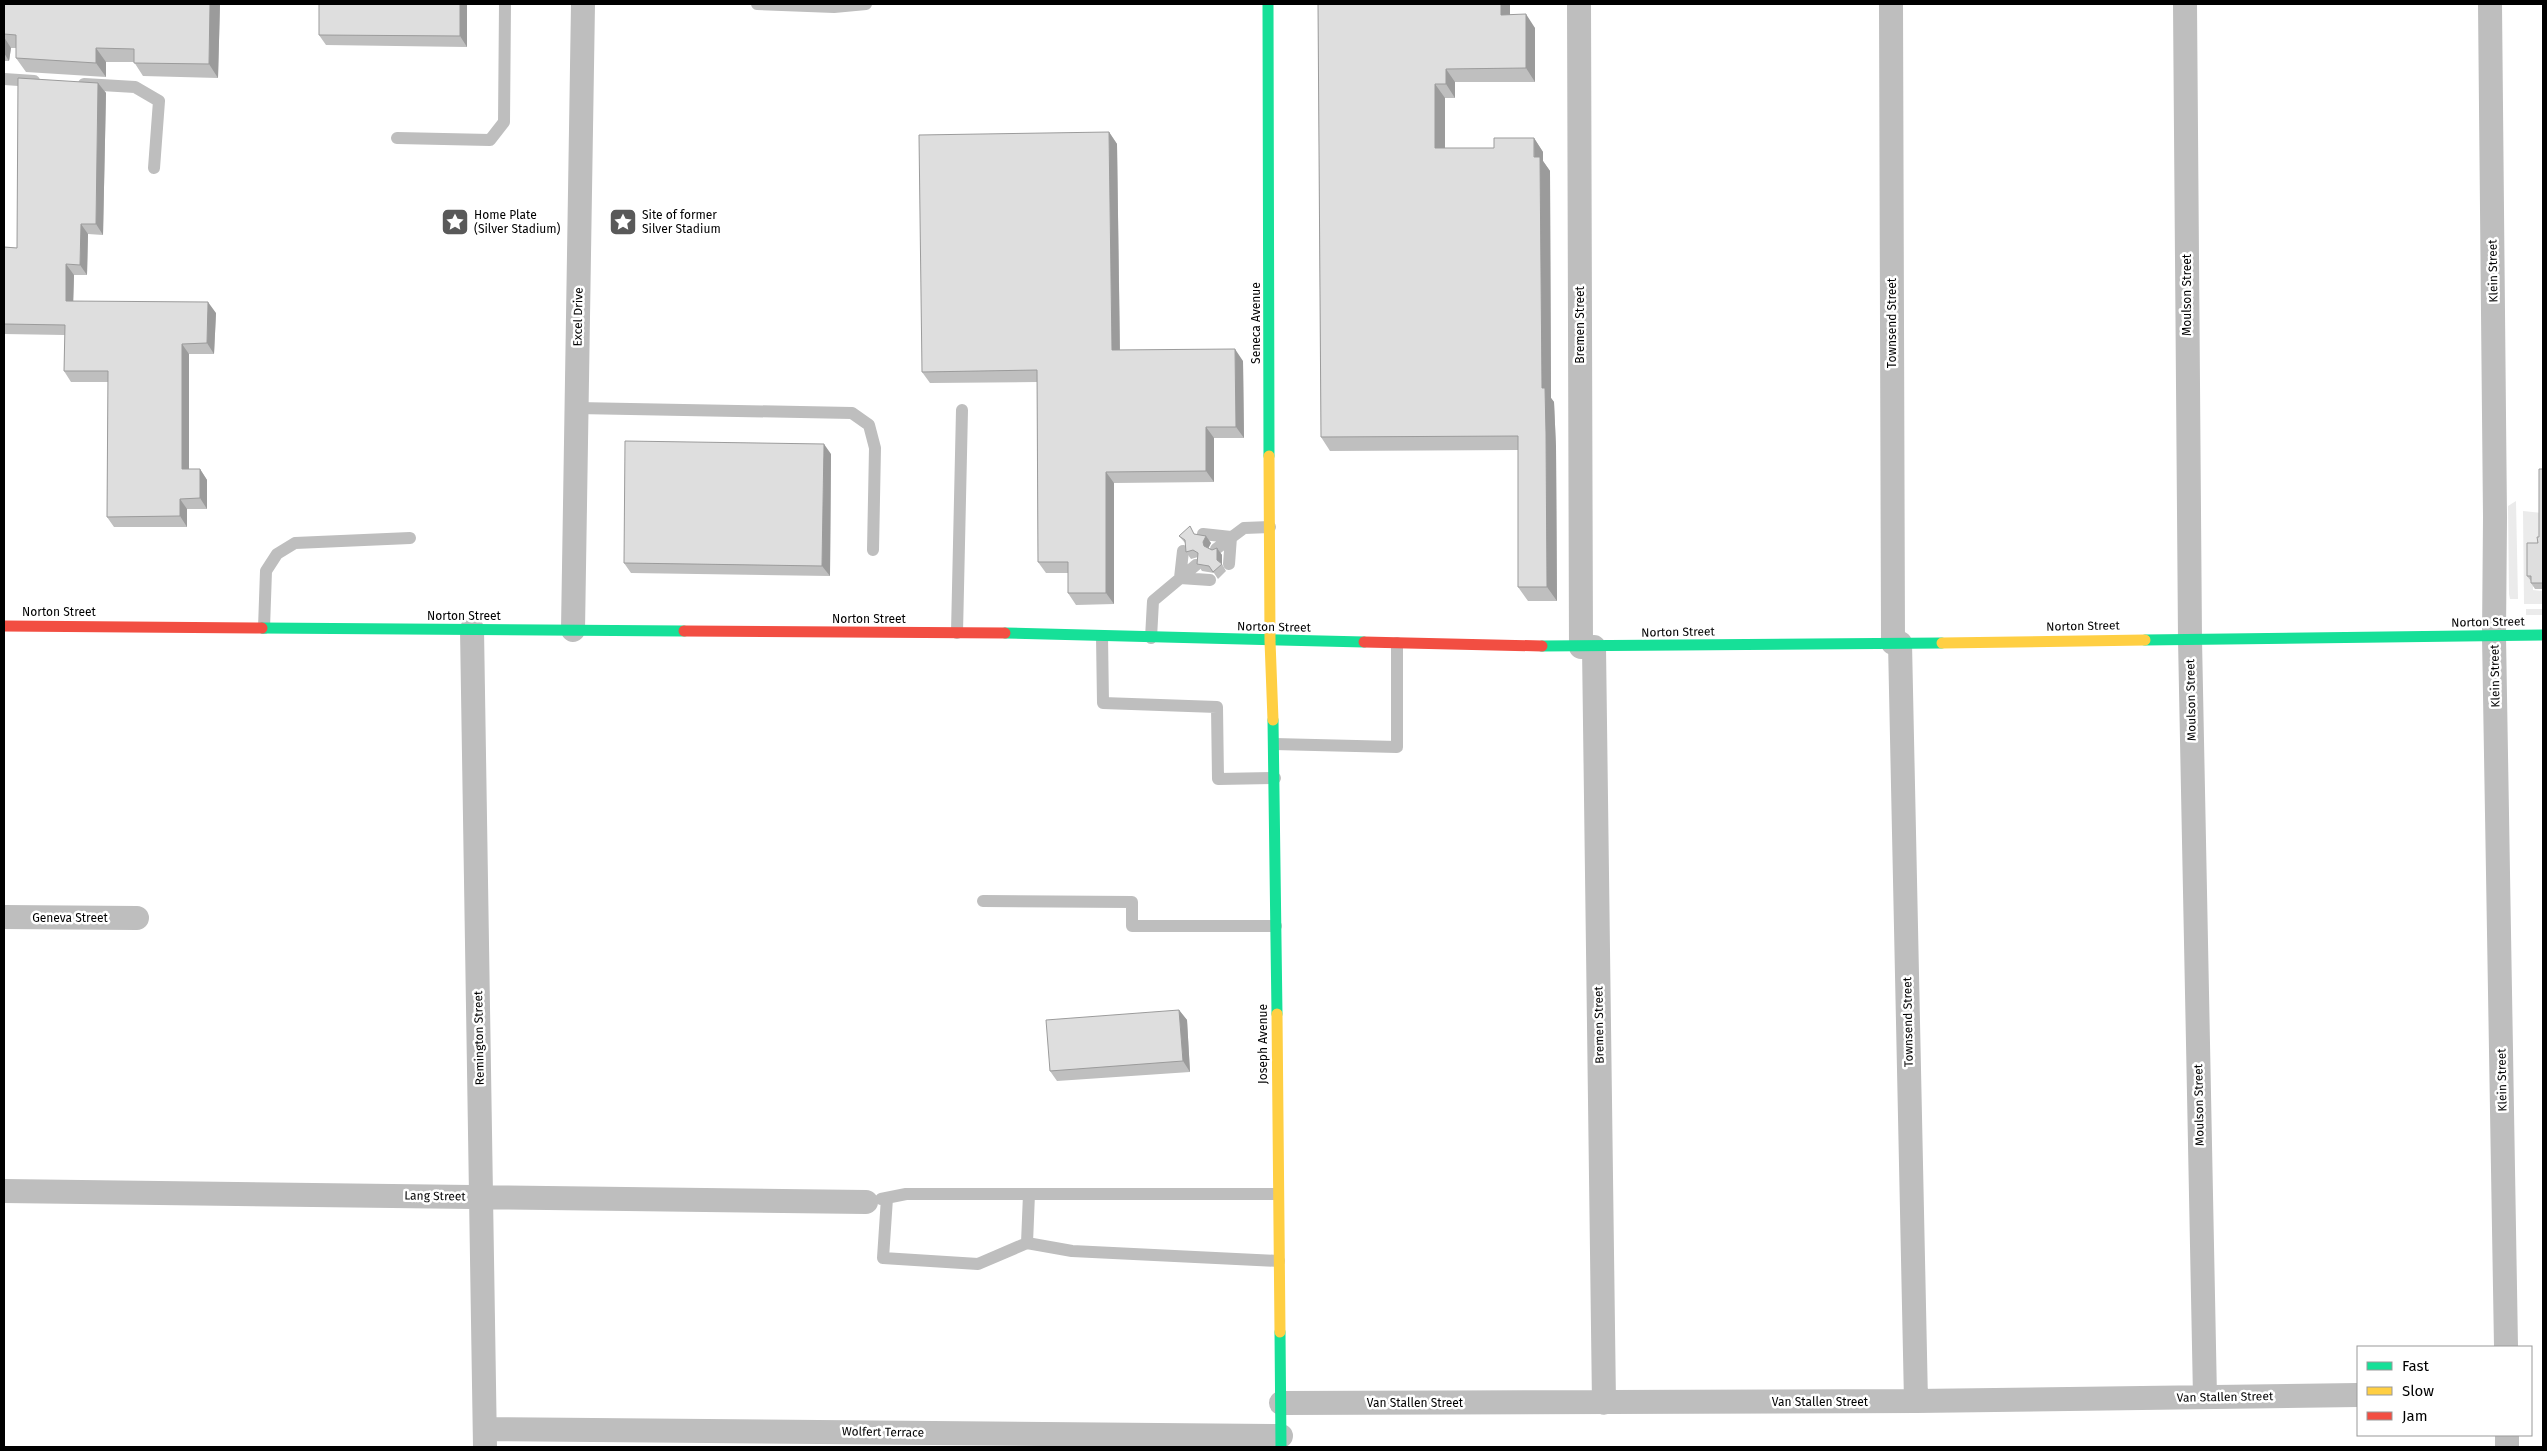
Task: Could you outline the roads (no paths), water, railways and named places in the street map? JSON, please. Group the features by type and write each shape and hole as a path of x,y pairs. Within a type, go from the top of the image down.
{"main road":[{"name":"Seneca Avenue","path":"1268,4 1270,641"},
{"name":"Norton Street","path":"4,626 957,633 1588,647 2543,635"},
{"name":"Joseph Avenue","path":"1270,641 1275,778 1281,1442"}],"street":[{"name":"Excel Drive","path":"573,630 584,4"},
{"name":"Bremen Street","path":"1578,4 1588,647 1604,1403"},
{"name":"Townsend Street","path":"1890,4 1897,643 1916,1401"},
{"name":"Moulson Street","path":"2185,4 2190,639 2205,1397"},
{"name":"Klein Street","path":"2490,4 2495,517 2494,636 2506,1346"},
{"name":"Remington Street","path":"472,629 485,1438"},
{"name":"Geneva Street","path":"4,917 137,918"},
{"name":"Lang Street","path":"4,1191 877,1200"},
{"name":"Van Stallen Street","path":"1281,1403 1916,1401 2357,1395"},
{"name":"Wolfert Terrace","path":"485,1438 1281,1442"}],"lane":[{"path":"397,138 490,140 504,122 505,4"},
{"path":"756,4 834,7 866,4"},
{"path":"4,79 51,82"},
{"path":"70,83 136,87 158,101 154,168"},
{"path":"577,408 852,413 869,425 875,448 873,550"},
{"path":"957,633 962,410"},
{"path":"1216,549 1244,528 1270,527"},
{"path":"1203,534 1232,536"},
{"path":"1229,564 1232,536"},
{"path":"264,628 266,570 277,554 295,543 410,538"},
{"path":"1180,578 1183,551"},
{"path":"1151,638 1152,601 1196,565"},
{"path":"1180,578 1210,580"},
{"path":"1102,636 1103,703 1217,707 1218,779 1275,778"},
{"path":"1274,744 1397,747 1398,643"},
{"path":"983,901 1132,902 1132,926 1276,926"},
{"path":"1278,1194 906,1194 877,1200 884,1258 978,1264 1027,1243 1072,1251 1279,1261"},
{"path":"1027,1243 1029,1194"}],"place":[{"name":"Home Plate (Silver Stadium)","path":"455,222"},
{"name":"Site of former Silver Stadium","path":"623,222"}]}
